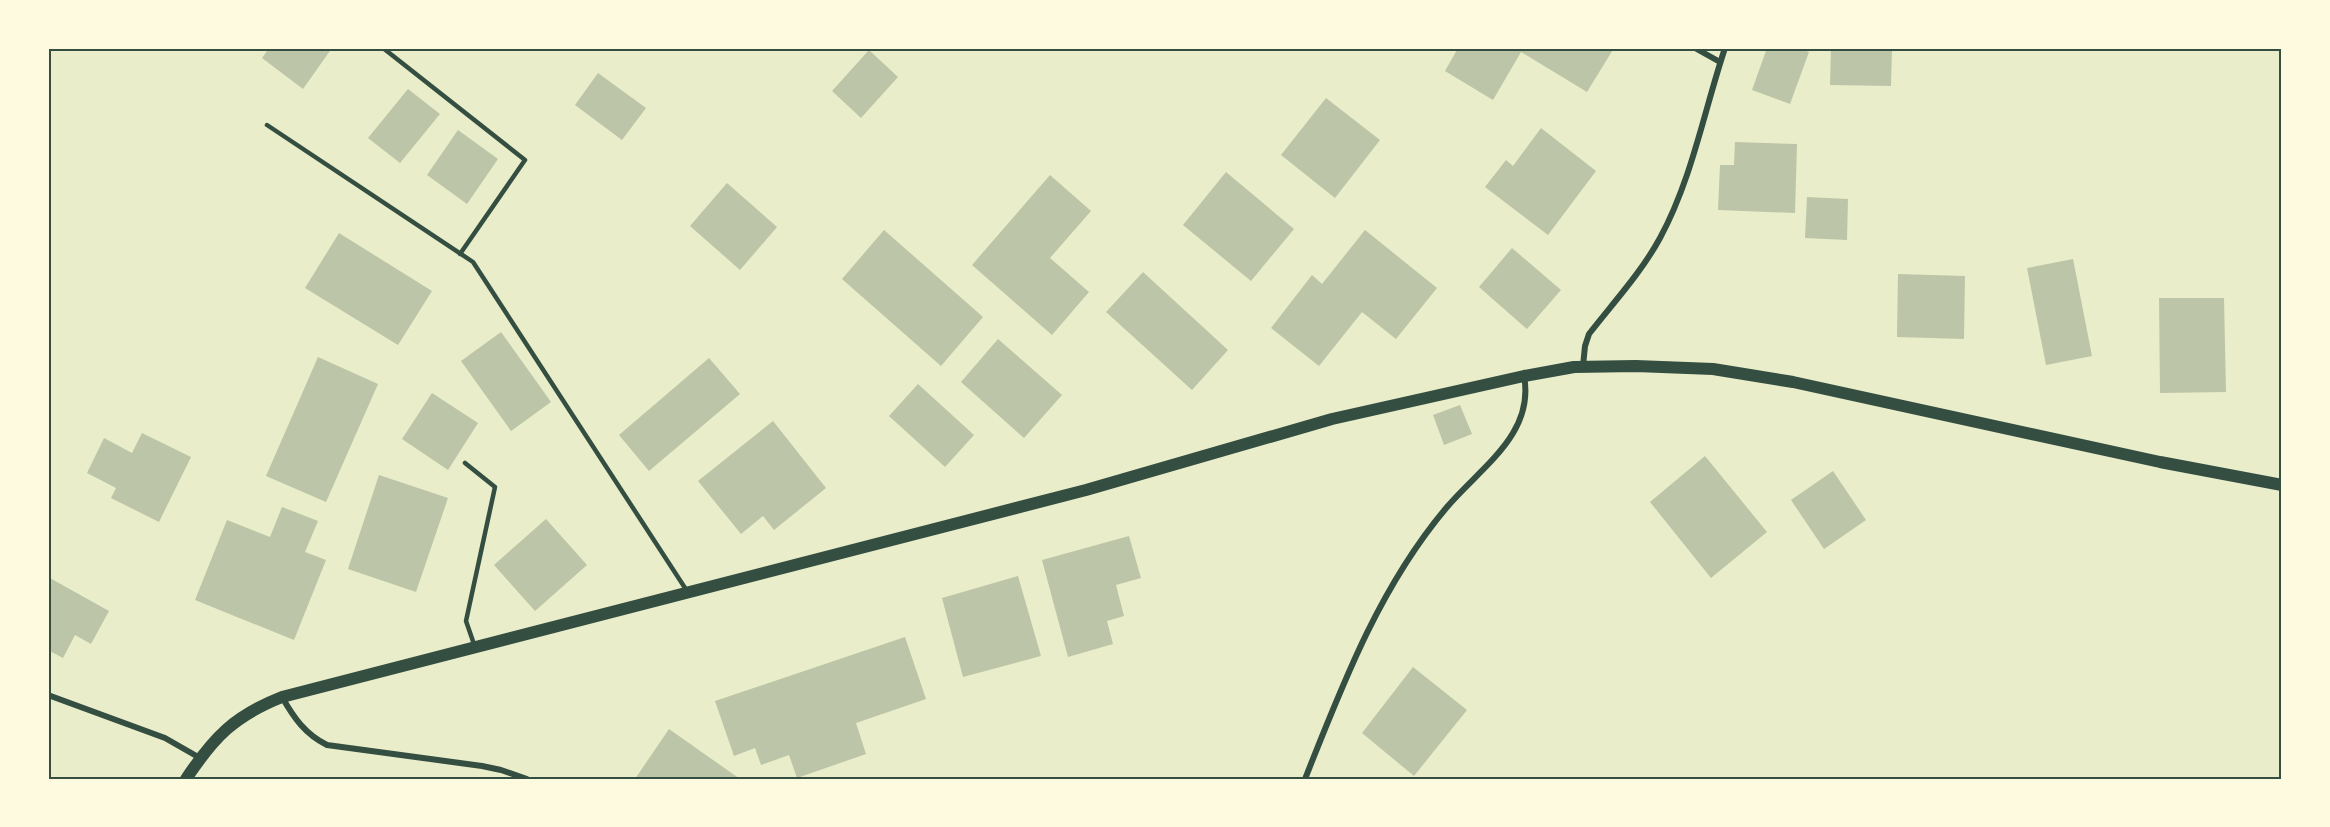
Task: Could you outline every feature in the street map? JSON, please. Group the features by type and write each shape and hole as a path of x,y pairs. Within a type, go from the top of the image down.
{"main road":[{"path":"186,779 200,758 234,721 258,706 282,697 1086,490 1332,419 1524,376 1583,367 1688,367 1783,380 2160,462 2282,485"}],"street":[{"path":"1695,48 1720,62"},
{"path":"1583,367 1589,334 1647,260 1672,213 1694,153 1725,48"},
{"path":"1305,779 1334,704 1389,588 1415,547 1448,507 1508,442 1517,428 1524,412 1526,398 1524,376"},
{"path":"48,695 165,738 200,758"},
{"path":"282,697 302,727 327,745 492,768 527,779"}],"lane":[{"path":"383,48 525,160 460,254"},
{"path":"267,125 473,262 689,593"},
{"path":"465,463 495,488 466,621 475,647"}],"building":[{"path":"269,48 332,48 303,89 262,58"},
{"path":"1458,48 1614,48 1587,92 1521,52 1493,100 1445,71"},
{"path":"1767,48 1799,48 1809,52 1790,104 1752,90"},
{"path":"1831,48 1892,48 1891,86 1830,85"},
{"path":"869,50 898,77 861,118 832,91"},
{"path":"598,73 646,108 622,140 575,105"},
{"path":"408,89 440,114 400,163 368,138"},
{"path":"1326,98 1380,140 1335,198 1281,155"},
{"path":"1541,128 1596,171 1548,235 1485,187 1506,160 1513,166"},
{"path":"458,130 498,159 467,204 427,175"},
{"path":"1735,142 1797,144 1795,213 1718,210 1720,165 1734,165"},
{"path":"1226,172 1294,229 1251,281 1183,225"},
{"path":"1050,175 1091,211 1050,258 1089,292 1052,335 972,265"},
{"path":"727,183 777,227 740,270 690,226"},
{"path":"1807,197 1848,199 1847,240 1805,238"},
{"path":"884,230 983,317 941,366 842,279"},
{"path":"1365,230 1437,288 1396,339 1362,312 1319,366 1271,328 1312,275 1322,284"},
{"path":"339,233 432,291 398,345 305,288"},
{"path":"1512,248 1561,290 1527,329 1479,287"},
{"path":"2073,259 2092,356 2046,365 2027,268"},
{"path":"1143,272 1228,350 1192,390 1106,312"},
{"path":"1898,274 1965,276 1964,339 1897,337"},
{"path":"2159,298 2224,298 2226,392 2160,393"},
{"path":"501,332 551,402 511,431 461,361"},
{"path":"998,339 1062,395 1024,438 961,382"},
{"path":"318,357 378,384 326,502 266,476"},
{"path":"709,358 740,394 649,471 619,435"},
{"path":"918,384 974,435 945,467 889,416"},
{"path":"432,393 478,423 448,470 402,439"},
{"path":"1460,405 1472,434 1444,445 1433,415"},
{"path":"773,421 826,488 774,530 763,516 741,534 698,481"},
{"path":"142,433 191,457 159,522 111,498 116,488 87,473 104,438 132,453"},
{"path":"1705,456 1767,532 1711,578 1650,502"},
{"path":"1833,471 1866,520 1824,549 1791,500"},
{"path":"379,475 448,498 416,592 348,569"},
{"path":"282,507 318,521 305,552 326,560 294,640 195,600 227,520 270,537"},
{"path":"546,519 587,565 535,611 494,565"},
{"path":"1129,536 1141,578 1116,585 1124,616 1107,621 1113,644 1068,657 1042,560"},
{"path":"1018,576 1041,656 963,677 942,598"},
{"path":"48,577 109,611 91,644 75,635 63,658 48,650"},
{"path":"905,637 926,699 856,723 866,754 797,778 789,755 761,765 755,748 734,756 715,701"},
{"path":"1413,667 1467,710 1414,776 1362,733"},
{"path":"669,729 740,779 635,779"}]}
